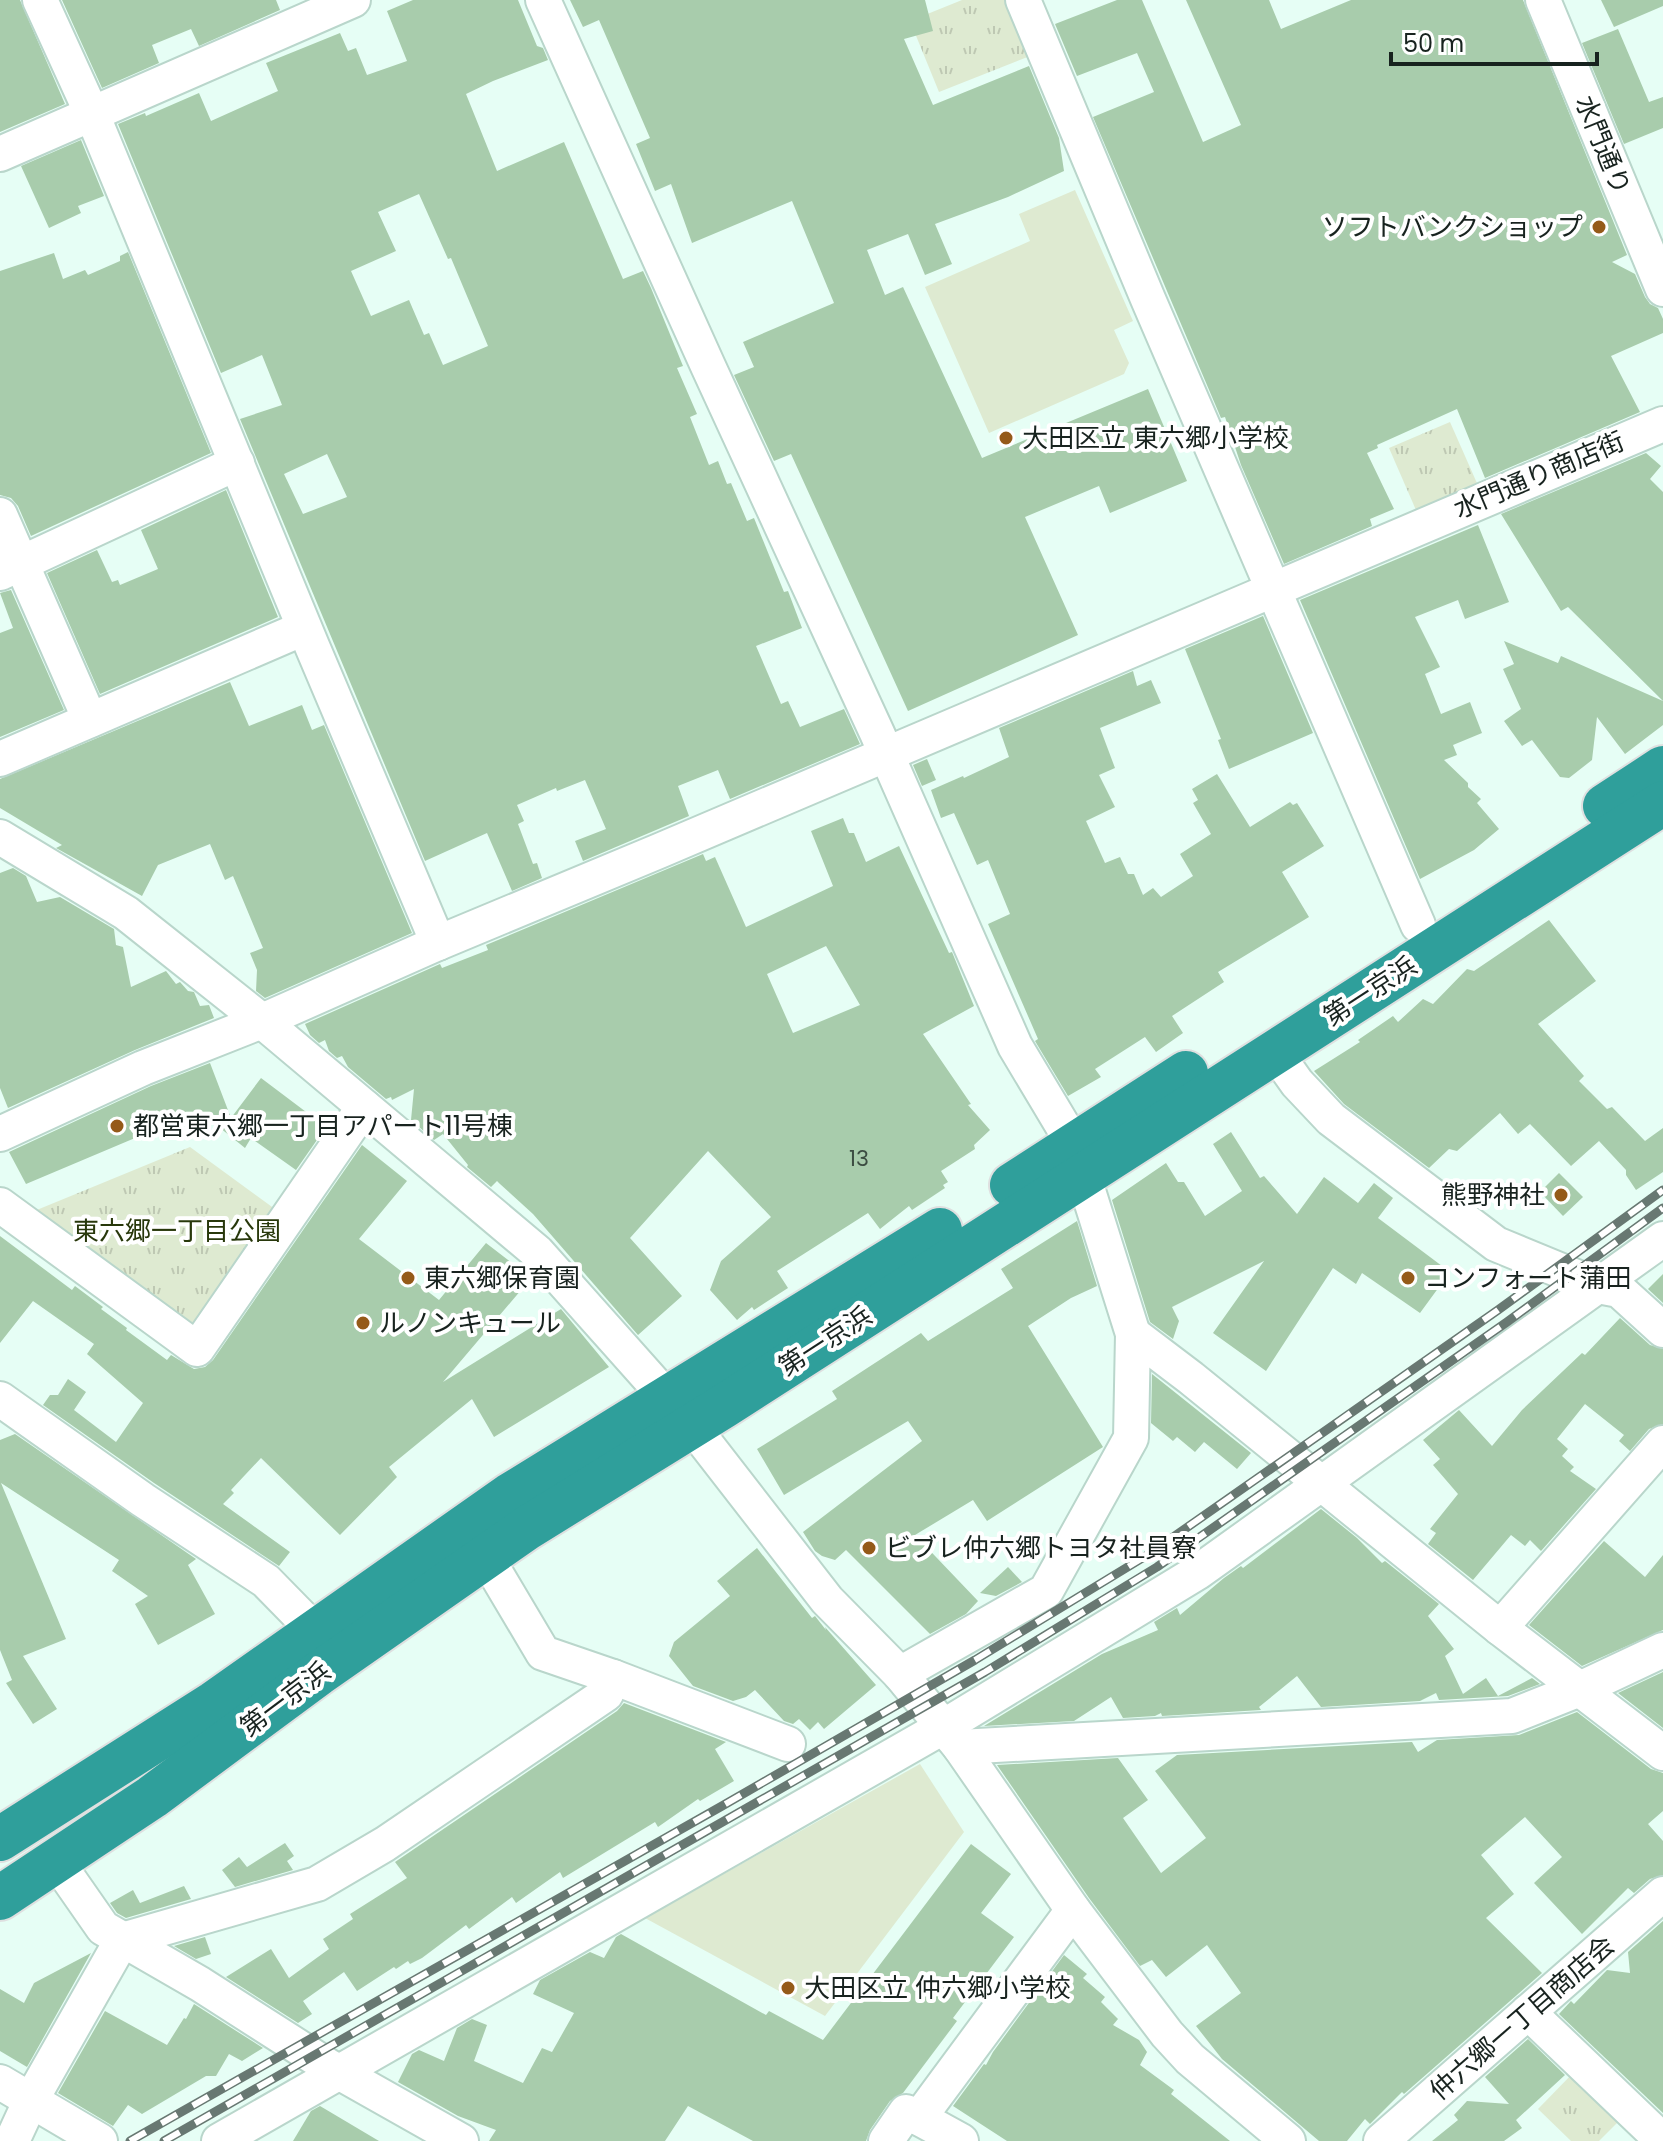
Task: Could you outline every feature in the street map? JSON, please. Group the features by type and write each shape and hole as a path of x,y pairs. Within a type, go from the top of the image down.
{"highway":[{"name":"第一京浜","path":"1078,1158 1418,925 1663,768"},
{"name":"第一京浜","path":"0,1898 164,1788 318,1674 578,1495 680,1413 937,1232 1275,1052 1663,803"},
{"name":"第一京浜","path":"0,1839 214,1703 510,1495 680,1413"}],"street":[{"path":"40,0 92,114 438,943"},
{"path":"0,154 353,0"},
{"path":"543,0 886,754 1015,1046 1078,1158 1133,1334 1131,1438 1046,1591 900,1674"},
{"path":"1023,0 1418,925"},
{"name":"水門通り","path":"1543,0 1663,289"},
{"name":"水門通り商店街","path":"1,1129 262,1021 438,943 1663,424"},
{"path":"10,568 237,463"},
{"path":"0,515 10,568 90,720"},
{"path":"0,759 304,628"},
{"path":"0,837 126,913 262,1021 537,1252 680,1413 827,1600 900,1674 952,1737 1073,1910 1167,2034 1190,2059 1288,2141"},
{"path":"1275,1052 1297,1083 1331,1119 1496,1244 1598,1286 1619,1290 1663,1330"},
{"path":"0,1205 197,1349 364,1107"},
{"path":"219,2141 338,2072 952,1737 1198,1572 1663,1239"},
{"path":"1133,1334 1500,1628 1663,1753"},
{"path":"0,1399 143,1500 266,1581 315,1631"},
{"path":"1500,1628 1663,1443"},
{"path":"486,1557 543,1653 788,1744"},
{"path":"952,1737 1512,1716 1580,1689 1663,1650"},
{"path":"12,2141 31,2100 122,1940 317,1884 385,1844 606,1694 613,1677"},
{"path":"57,1862 103,1928 200,1984 338,2072 461,2141"},
{"name":"仲六郷一丁目商店会","path":"1381,2141 1663,1894"},
{"path":"919,2118 1073,1910"},
{"path":"1528,2012 1663,2141"},
{"path":"0,2082 100,2141"},
{"path":"886,2141 906,2112 961,2141"}],"green space":[{"path":"962,0 1008,0 1030,56 939,92 910,21"},
{"path":"1075,190 1133,321 1114,330 1129,363 1124,374 989,433 925,287 1030,241 1019,214"},
{"path":"1450,422 1480,490 1419,517 1389,448"},
{"name":"東六郷一丁目公園","path":"190,1147 279,1212 195,1332 27,1214"},
{"path":"920,1764 964,1832 825,2016 645,1918"},
{"path":"1575,2071 1623,2117 1599,2141 1571,2141 1538,2109"}],"building":[{"path":"0,0 20,0 65,104 0,132"},
{"path":"62,0 276,0 280,10 199,46 191,29 152,45 159,63 102,88"},
{"path":"413,0 518,0 537,46 543,48 548,60 466,94 497,171 564,142 623,279 643,271 651,288 683,366 677,368 697,414 690,417 709,465 718,461 747,521 754,518 784,592 788,591 802,628 756,646 781,704 788,701 800,727 844,709 860,744 730,799 718,770 678,786 689,816 583,861 575,841 606,829 585,780 557,791 556,788 517,805 524,821 518,824 533,864 537,863 542,878 512,891 487,833 425,861 240,419 282,405 262,355 221,373 118,124 145,113 146,116 199,93 211,121 278,91 266,63 340,33 348,51 356,48 367,75 407,61 387,11","holes":["419,194 448,259 451,258 488,346 443,365 429,333 424,335 409,300 371,316 351,271 396,251 378,212","327,454 347,497 303,514 284,474"]},
{"path":"570,0 925,0 933,31 904,39 933,105 1029,66 1059,138 1064,171 1008,197 935,224 952,264 925,275 908,234 867,250 885,295 903,287 982,458 1148,389 1187,481 1110,513 1099,486 1025,517 1078,635 908,711 791,454 774,461 734,375 754,367 743,342 834,303 792,201 692,243 671,184 655,191 636,144 650,138 599,20 583,27"},
{"path":"1117,0 1142,0 1203,142 1241,125 1186,0 1269,0 1281,29 1351,0 1523,0 1627,255 1612,262 1635,274 1645,297 1658,308 1663,319 1663,333 1611,356 1640,412 1485,478 1457,409 1377,445 1378,448 1367,453 1394,509 1370,519 1372,526 1284,564 1241,465 1225,417 1221,418 1093,117 1154,92 1137,53 1077,76 1055,24"},
{"path":"1601,0 1663,0 1663,6 1614,27"},
{"path":"1618,29 1649,102 1663,97 1663,128 1624,144 1582,43"},
{"path":"81,140 104,196 78,206 81,213 49,228 21,166"},
{"path":"128,252 211,453 31,536 18,506 11,498 0,495 0,271 54,253 63,279 85,270 88,275 120,261 120,256"},
{"path":"1646,453 1661,466 1650,479 1663,492 1663,701 1568,607 1561,611 1501,514"},
{"path":"226,490 278,617 100,694 47,573 97,550 112,582 118,580 120,585 158,569 141,530"},
{"path":"1478,525 1509,602 1465,619 1458,600 1415,617 1440,667 1425,674 1441,714 1470,702 1482,733 1453,745 1457,755 1444,760 1481,799 1477,803 1499,829 1474,850 1420,879 1300,600"},
{"path":"11,590 64,710 0,737 0,633 13,628 0,593"},
{"path":"1263,616 1313,733 1229,769 1218,740 1221,739 1185,649"},
{"path":"1504,641 1558,663 1561,656 1663,701 1663,725 1625,754 1597,717 1592,760 1569,778 1560,777 1532,740 1522,746 1504,721 1521,709 1503,669 1514,664"},
{"path":"1133,671 1137,686 1151,680 1161,703 1100,728 1115,768 1099,775 1115,807 1086,821 1105,863 1120,857 1128,874 1134,874 1143,895 1153,888 1161,897 1193,876 1180,854 1211,834 1193,803 1198,800 1192,789 1217,774 1250,827 1290,802 1293,805 1297,803 1324,846 1282,872 1309,917 1218,972 1224,982 1172,1016 1183,1033 1156,1052 1145,1037 1095,1069 1101,1077 1068,1096 1035,1041 1038,1039 988,924 1010,914 988,860 977,865 954,813 941,818 931,790 1009,757 999,728"},
{"path":"230,682 249,726 302,705 312,730 324,725 412,933 265,998 256,991 257,970 250,953 263,948 233,876 225,880 210,844 158,865 142,896 56,848 62,845 0,808 0,779"},
{"path":"927,759 936,780 922,786 913,765"},
{"path":"843,818 849,833 854,833 866,862 899,846 949,953 952,952 974,1006 923,1034 971,1104 968,1105 990,1130 974,1145 975,1149 941,1171 948,1182 943,1185 945,1188 912,1210 909,1206 880,1229 868,1213 777,1271 788,1288 754,1310 752,1307 737,1320 710,1290 721,1261 771,1217 708,1151 630,1238 682,1296 638,1335 533,1214 497,1181 491,1187 467,1167 443,1134 434,1140 411,1120 414,1089 392,1100 391,1097 386,1099 348,1067 342,1056 337,1058 329,1051 325,1040 319,1043 310,1035 305,1024 440,964 442,968 488,950 486,945 703,854 706,861 715,857 746,927 833,886 811,831","holes":["826,946 860,1005 793,1033 767,974"]},
{"path":"13,868 26,876 37,902 60,897 114,929 116,945 123,947 131,987 166,971 176,984 180,982 188,991 194,992 200,1006 209,1005 214,1018 8,1108 0,1088 0,873"},
{"path":"1549,920 1596,981 1538,1024 1584,1076 1579,1081 1607,1109 1612,1107 1645,1141 1663,1128 1663,1172 1636,1190 1626,1170 1599,1141 1571,1166 1530,1124 1518,1134 1500,1113 1457,1151 1449,1149 1429,1168 1344,1104 1314,1071 1360,1042 1358,1040 1393,1016 1398,1022 1423,999 1433,1004 1467,969 1474,971"},
{"path":"210,1063 231,1118 261,1078 326,1127 296,1170 251,1138 245,1148 199,1111 26,1184 9,1152 151,1086"},
{"path":"1231,1132 1260,1178 1264,1176 1297,1214 1324,1177 1358,1203 1374,1183 1393,1198 1378,1218 1450,1272 1420,1313 1362,1273 1356,1284 1333,1268 1266,1371 1213,1333 1264,1261 1172,1307 1179,1321 1173,1339 1150,1322 1112,1200 1166,1163 1178,1182 1184,1182 1205,1216 1242,1191 1213,1144"},
{"path":"362,1145 407,1181 359,1239 439,1300 486,1243 512,1263 507,1267 527,1283 443,1382 561,1309 609,1367 494,1437 472,1399 389,1467 397,1477 340,1535 261,1458 231,1490 234,1493 223,1504 290,1552 279,1566 43,1405 50,1395 58,1395 68,1379 86,1392 74,1410 116,1442 143,1403 87,1354 94,1344 33,1301 0,1343 0,1236 72,1290 75,1286 167,1360 171,1355 194,1369 205,1367 213,1360"},
{"name":"熊野神社","path":"1559,1173 1583,1197 1563,1216 1540,1192"},
{"path":"1077,1221 1097,1286 1071,1298 1028,1326 1103,1447 987,1521 973,1500 915,1535 978,1601 966,1614 930,1634 846,1550 835,1560 822,1556 803,1532 922,1441 908,1421 784,1495 757,1449 837,1399 832,1391 921,1333 928,1341 1013,1288 1001,1269"},
{"path":"1663,1274 1663,1303 1648,1289"},
{"path":"1620,1318 1650,1345 1663,1349 1663,1424 1649,1429 1630,1451 1619,1441 1624,1435 1585,1404 1557,1439 1568,1449 1562,1456 1574,1467 1570,1471 1596,1489 1541,1551 1530,1540 1525,1546 1511,1535 1473,1580 1428,1544 1436,1533 1430,1529 1458,1494 1433,1465 1440,1459 1423,1440 1459,1410 1492,1446 1522,1410 1582,1353 1585,1355"},
{"path":"1152,1374 1251,1453 1237,1469 1204,1442 1195,1452 1177,1437 1173,1441 1151,1423"},
{"path":"15,1434 196,1559 188,1565 215,1614 158,1645 135,1604 148,1596 112,1571 119,1560 1,1483 66,1639 23,1656 57,1709 33,1724 6,1683 12,1680 0,1650 0,1440"},
{"path":"1321,1509 1382,1563 1385,1561 1439,1604 1428,1616 1454,1649 1445,1656 1463,1694 1486,1678 1498,1696 1532,1678 1540,1684 1508,1696 1439,1700 1436,1693 1420,1701 1321,1707 1297,1676 1259,1707 1261,1710 1162,1716 1161,1713 1123,1718 1111,1697 1074,1721 984,1726 1102,1654 1158,1630 1154,1622 1177,1608 1180,1615 1224,1578 1241,1566 1243,1568"},
{"path":"1604,1541 1645,1577 1663,1555 1663,1630 1582,1666 1529,1625"},
{"path":"757,1548 812,1618 815,1616 876,1685 824,1729 818,1722 810,1730 799,1719 793,1724 784,1721 755,1690 733,1701 693,1686 669,1656 674,1642 730,1596 717,1581"},
{"path":"1008,1567 1022,1582 996,1596 980,1593"},
{"path":"1663,1672 1663,1728 1618,1693"},
{"path":"624,1703 726,1742 715,1749 734,1781 700,1801 698,1799 658,1827 655,1822 563,1878 560,1872 516,1903 512,1897 469,1929 466,1925 422,1958 410,1964 408,1961 396,1969 394,1967 357,1991 344,1972 303,2001 312,2014 298,2023 226,1977 271,1949 289,1978 329,1949 323,1939 353,1919 350,1914 407,1878 395,1862 617,1711"},
{"path":"1577,1712 1651,1769 1663,1773 1663,1811 1648,1824 1663,1841 1663,1875 1650,1879 1634,1893 1628,1888 1582,1934 1534,1883 1562,1857 1525,1817 1481,1855 1514,1894 1486,1918 1542,1973 1404,2094 1402,2092 1370,2124 1365,2119 1347,2141 1319,2141 1222,2059 1196,2026 1241,1993 1207,1945 1166,1977 1152,1960 1140,1966 997,1765 1118,1758 1148,1800 1123,1818 1161,1873 1206,1838 1155,1771 1177,1755 1412,1742 1418,1752 1437,1740 1519,1735"},
{"path":"285,1843 294,1856 287,1861 293,1870 235,1887 222,1870 239,1857 247,1867"},
{"path":"971,1844 1011,1874 981,1913 1014,1937 953,2018 957,2021 903,2093 890,2101 866,2141 753,2141 688,2106 665,2141 489,2141 496,2130 458,2116 398,2082 412,2054 419,2050 444,2061 457,2028 472,2019 487,2025 474,2061 523,2083 542,2048 552,2052 574,2013 533,1994 540,1980 590,1952 604,1958 621,1934 766,2015 769,2011 823,2040"},
{"path":"184,1886 191,1899 126,1918 117,1913 110,1903 133,1890 140,1903"},
{"path":"1663,1921 1663,2113 1559,2014 1571,2001 1574,2004 1607,1970 1630,1973 1628,1952"},
{"path":"205,1937 211,1954 196,1959 174,1946"},
{"path":"91,1953 27,2067 0,2051 0,1989 24,2003 34,1983"},
{"path":"1064,1955 1087,1974 1083,1978 1105,1997 1101,2002 1118,2019 1113,2025 1139,2040 1147,2052 1140,2065 1174,2090 1171,2094 1230,2141 1007,2141 953,2106"},
{"path":"194,2004 263,2048 242,2061 229,2054 216,2076 206,2076 142,2114 128,2105 113,2126 58,2093 105,2011 167,2045"},
{"path":"1528,2039 1565,2075 1516,2120 1522,2128 1504,2141 1432,2141 1458,2120 1454,2115 1467,2101 1509,2104 1485,2077"},
{"path":"320,2106 379,2141 293,2141 311,2111"}],"railway":[{"path":"130,2141 722,1806 975,1660 1149,1554 1498,1310 1663,1190"},
{"path":"164,2141 985,1672 1157,1567 1507,1322 1663,1208"}],"place":[{"name":"ソフトバンクショップ","path":"1599,227"},
{"name":"大田区立 東六郷小学校","path":"1006,438"},
{"name":"都営東六郷一丁目アパート11号棟","path":"117,1126"},
{"name":"熊野神社","path":"1561,1195"},
{"name":"東六郷保育園","path":"408,1278"},
{"name":"コンフォート蒲田","path":"1408,1278"},
{"name":"ルノンキュール","path":"363,1323"},
{"name":"ビブレ仲六郷トヨタ社員寮","path":"869,1548"},
{"name":"大田区立 仲六郷小学校","path":"788,1988"}]}
